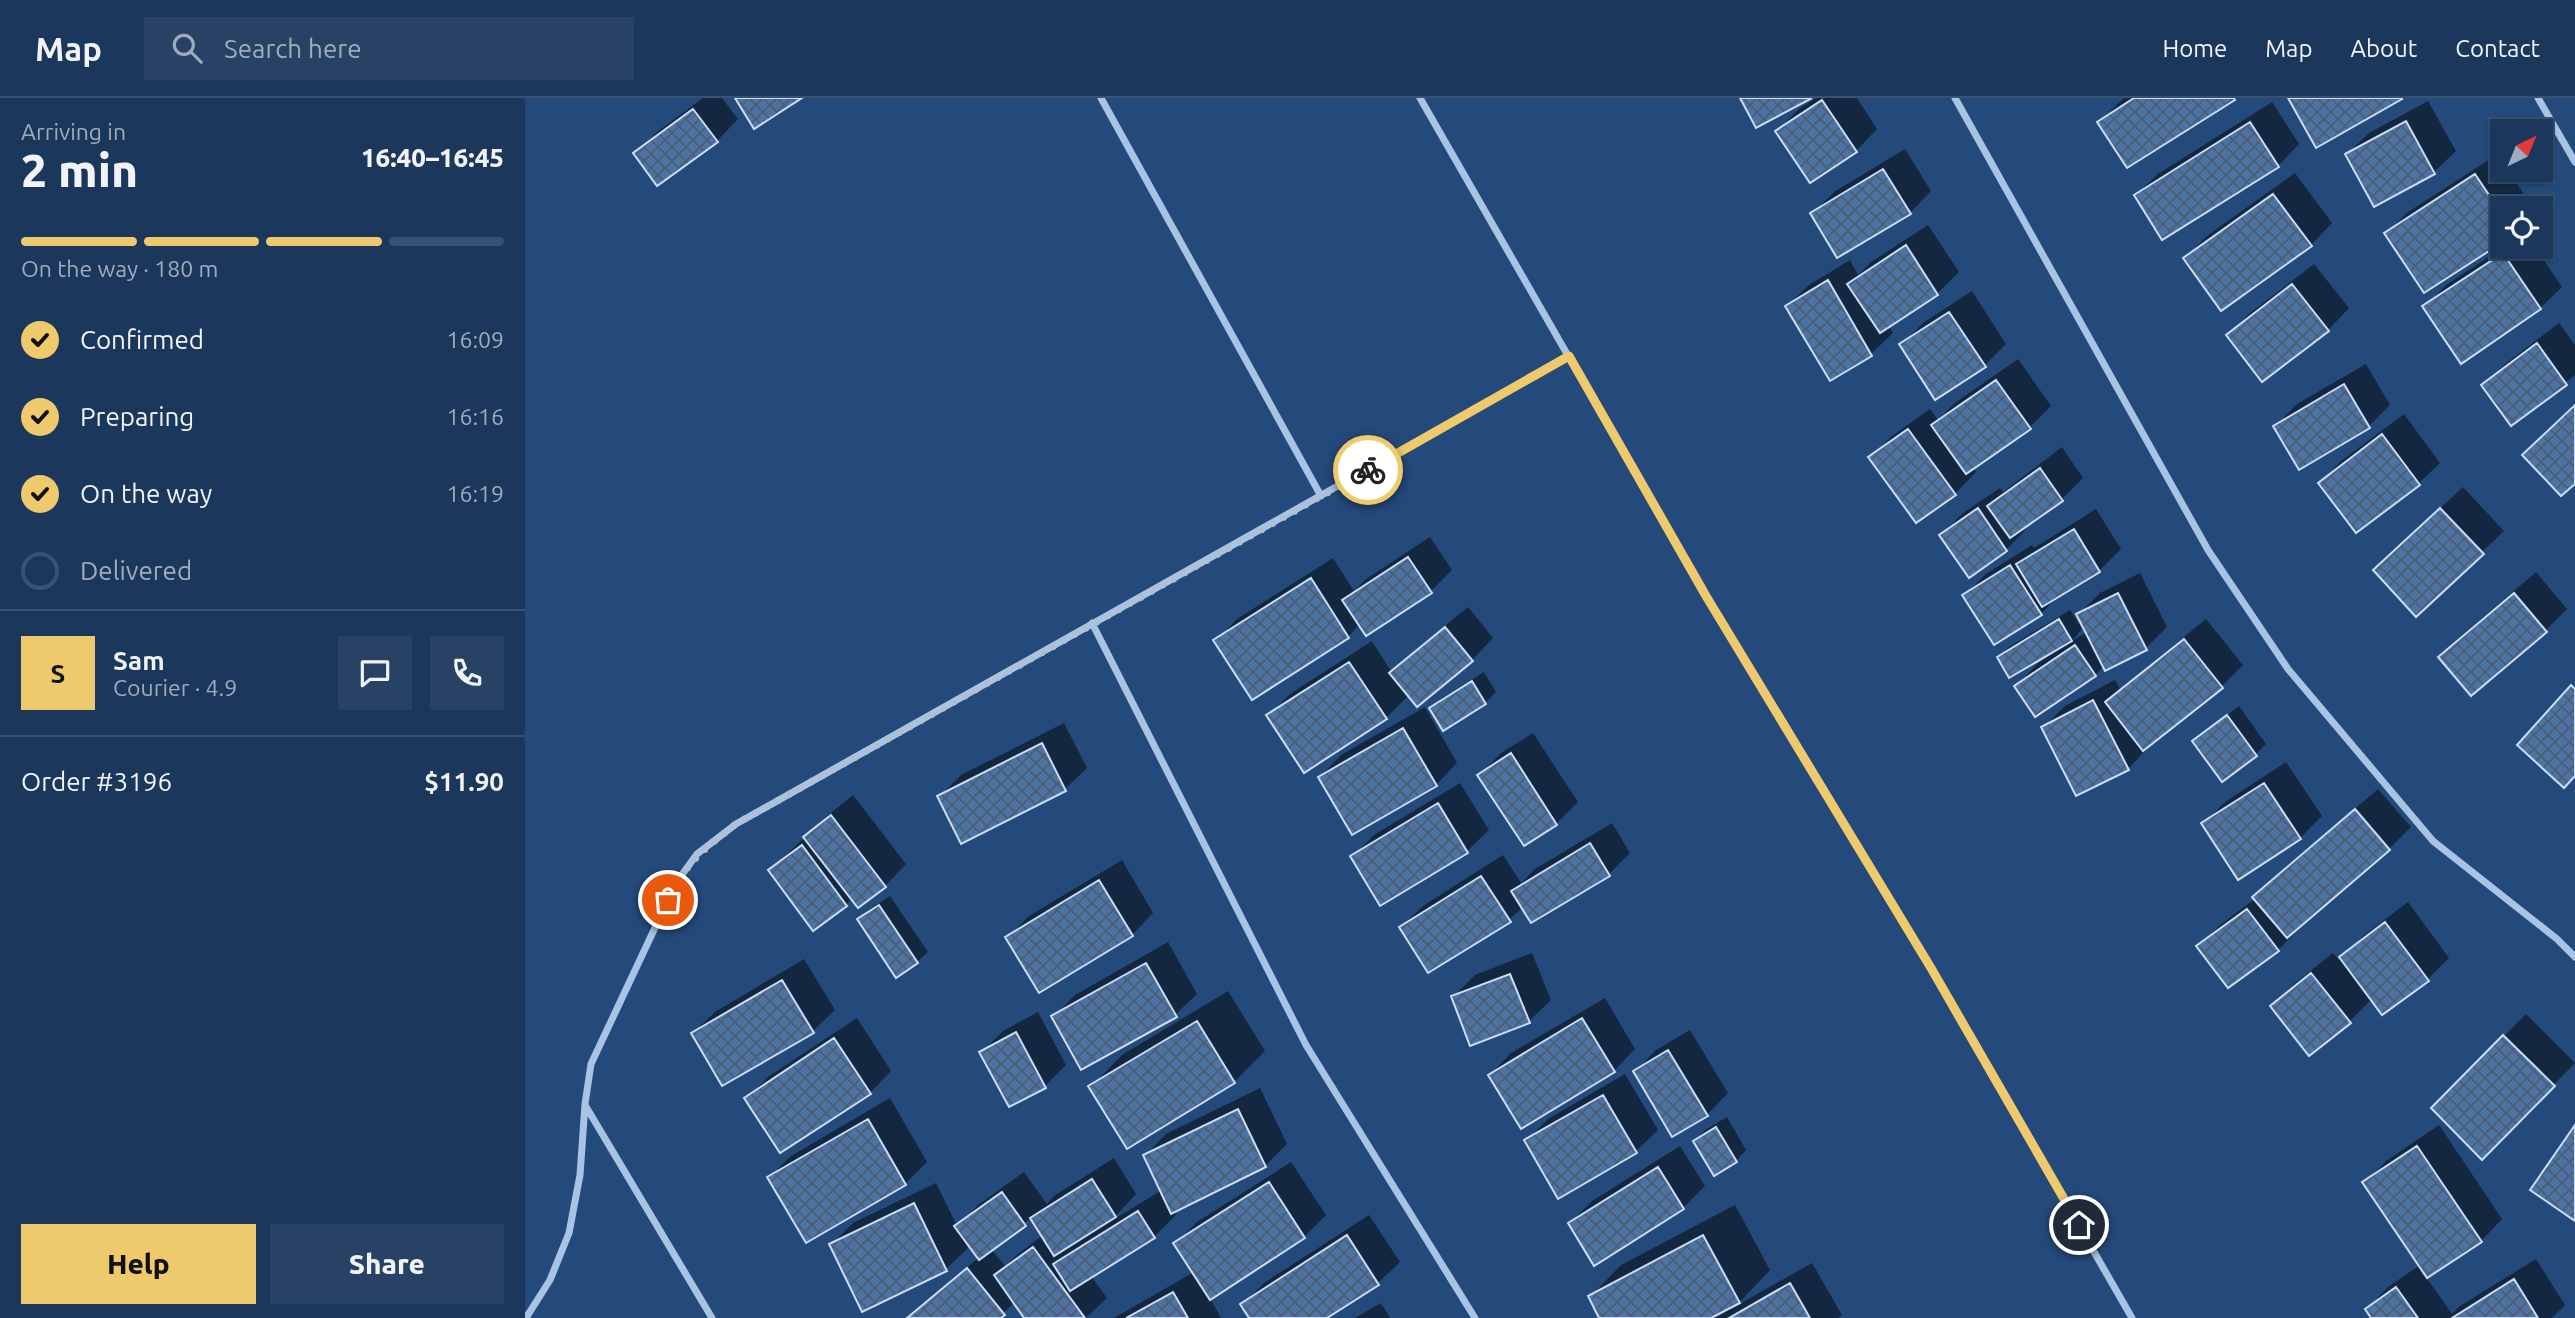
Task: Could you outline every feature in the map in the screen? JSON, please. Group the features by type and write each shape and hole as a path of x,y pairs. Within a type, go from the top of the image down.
{"street":[{"path":"1101,98 1321,496"},
{"path":"1420,98 1706,596 1931,968 2133,1318"},
{"path":"1955,98 2201,538 2288,668 2433,841 2557,939 2575,957"},
{"path":"2538,98 2575,162"},
{"path":"526,1318 550,1280 569,1233 580,1175 591,1064 622,993 676,883 697,854 736,824 1569,356"},
{"path":"1092,623 1306,1045 1475,1318"},
{"path":"585,1104 712,1318"}],"building":[{"path":"735,98 802,98 754,129"},
{"path":"1740,98 1812,98 1756,128"},
{"path":"2134,98 2235,100 2127,168 2097,122"},
{"path":"2288,98 2401,98 2402,99 2316,148"},
{"path":"1822,100 1857,152 1810,183 1775,131"},
{"path":"693,109 718,142 657,186 633,153"},
{"path":"2406,121 2435,174 2374,207 2345,154"},
{"path":"2250,122 2279,167 2162,240 2134,195"},
{"path":"1883,169 1911,214 1837,258 1810,213"},
{"path":"2475,174 2490,196 2490,250 2424,293 2384,233"},
{"path":"2273,194 2312,246 2221,311 2183,258"},
{"path":"1906,245 1938,295 1880,333 1847,284"},
{"path":"2494,259 2507,259 2541,309 2461,364 2422,306"},
{"path":"1828,280 1872,356 1830,381 1785,306"},
{"path":"2292,284 2329,331 2262,382 2226,335"},
{"path":"1949,312 1986,367 1935,400 1899,344"},
{"path":"2537,343 2567,385 2511,426 2481,385"},
{"path":"1996,380 2031,429 1966,474 1931,425"},
{"path":"2344,384 2370,428 2299,470 2273,426"},
{"path":"2575,405 2575,484 2561,496 2522,455"},
{"path":"1908,429 1956,495 1916,523 1868,457"},
{"path":"2382,434 2420,485 2356,533 2318,483"},
{"path":"2040,468 2063,501 2010,538 1987,506"},
{"path":"1978,508 2007,551 1969,578 1939,535"},
{"path":"2440,508 2484,554 2416,617 2373,570"},
{"path":"2074,529 2100,572 2042,607 2016,564"},
{"path":"1408,557 1432,593 1366,636 1342,600"},
{"path":"2010,565 2042,615 1994,645 1962,595"},
{"path":"1311,578 1349,638 1252,700 1213,640"},
{"path":"2118,593 2147,650 2105,671 2076,614"},
{"path":"2514,593 2547,632 2471,696 2438,657"},
{"path":"2059,619 2072,641 2009,678 1997,657"},
{"path":"1445,627 1473,661 1417,707 1389,673"},
{"path":"2184,639 2223,688 2143,751 2105,702"},
{"path":"2075,645 2096,676 2035,717 2014,686"},
{"path":"1349,662 1387,719 1304,773 1266,715"},
{"path":"1472,681 1486,704 1443,731 1429,708"},
{"path":"2571,685 2575,689 2575,776 2564,788 2517,745"},
{"path":"2093,700 2129,770 2076,796 2041,727"},
{"path":"2227,715 2257,756 2222,782 2192,741"},
{"path":"1403,728 1437,786 1352,835 1318,777"},
{"path":"1042,743 1066,791 961,844 937,796"},
{"path":"1511,753 1557,825 1524,846 1477,775"},
{"path":"2264,783 2301,839 2238,880 2201,823"},
{"path":"1438,803 1468,853 1380,906 1350,856"},
{"path":"2355,809 2390,850 2287,938 2252,897"},
{"path":"831,815 886,887 858,908 803,837"},
{"path":"1590,843 1610,876 1531,923 1511,891"},
{"path":"802,845 847,906 813,931 768,870"},
{"path":"1481,876 1511,922 1428,973 1399,927"},
{"path":"1099,880 1133,936 1039,993 1005,937"},
{"path":"879,905 918,963 896,978 857,919"},
{"path":"2247,909 2279,951 2228,988 2196,946"},
{"path":"2385,922 2429,981 2382,1015 2339,957"},
{"path":"1146,963 1177,1017 1081,1070 1051,1016"},
{"path":"2311,973 2351,1023 2309,1056 2270,1006"},
{"path":"1510,974 1530,1023 1470,1046 1451,996"},
{"path":"782,980 814,1033 722,1086 691,1033"},
{"path":"1582,1018 1615,1072 1521,1129 1488,1075"},
{"path":"1197,1021 1235,1083 1127,1149 1088,1086"},
{"path":"1016,1032 1046,1088 1009,1107 979,1052"},
{"path":"2503,1035 2555,1086 2482,1160 2431,1108"},
{"path":"834,1038 871,1094 780,1153 744,1098"},
{"path":"1668,1050 1708,1116 1672,1137 1633,1071"},
{"path":"1603,1095 1637,1153 1558,1199 1524,1140"},
{"path":"1238,1109 1266,1167 1171,1214 1143,1155"},
{"path":"868,1119 906,1185 806,1243 767,1177"},
{"path":"2575,1125 2575,1221 2530,1190"},
{"path":"1716,1127 1737,1162 1714,1176 1693,1141"},
{"path":"2417,1146 2482,1242 2427,1278 2362,1182"},
{"path":"1658,1167 1684,1209 1594,1266 1568,1223"},
{"path":"1092,1179 1116,1217 1054,1256 1030,1218"},
{"path":"1269,1182 1305,1238 1210,1300 1173,1243"},
{"path":"1002,1192 1026,1226 979,1260 954,1226"},
{"path":"914,1203 947,1271 862,1312 829,1244"},
{"path":"1138,1211 1155,1238 1070,1291 1053,1264"},
{"path":"1347,1235 1379,1285 1327,1318 1249,1318 1240,1304"},
{"path":"1703,1235 1740,1303 1711,1318 1599,1318 1588,1296"},
{"path":"1033,1247 1085,1318 1024,1318 994,1275"},
{"path":"967,1268 1005,1315 1001,1318 907,1318"},
{"path":"2514,1279 2538,1318 2452,1318"},
{"path":"1790,1283 1810,1318 1729,1318"},
{"path":"2396,1287 2418,1318 2371,1318 2365,1309"},
{"path":"1173,1292 1188,1318 1126,1318"}],"way so far":[{"path":"668,900 676,883 697,854 736,824 1368,470"}],"route":[{"path":"1368,470 1569,356 1706,596 1931,968 2079,1225"}]}
